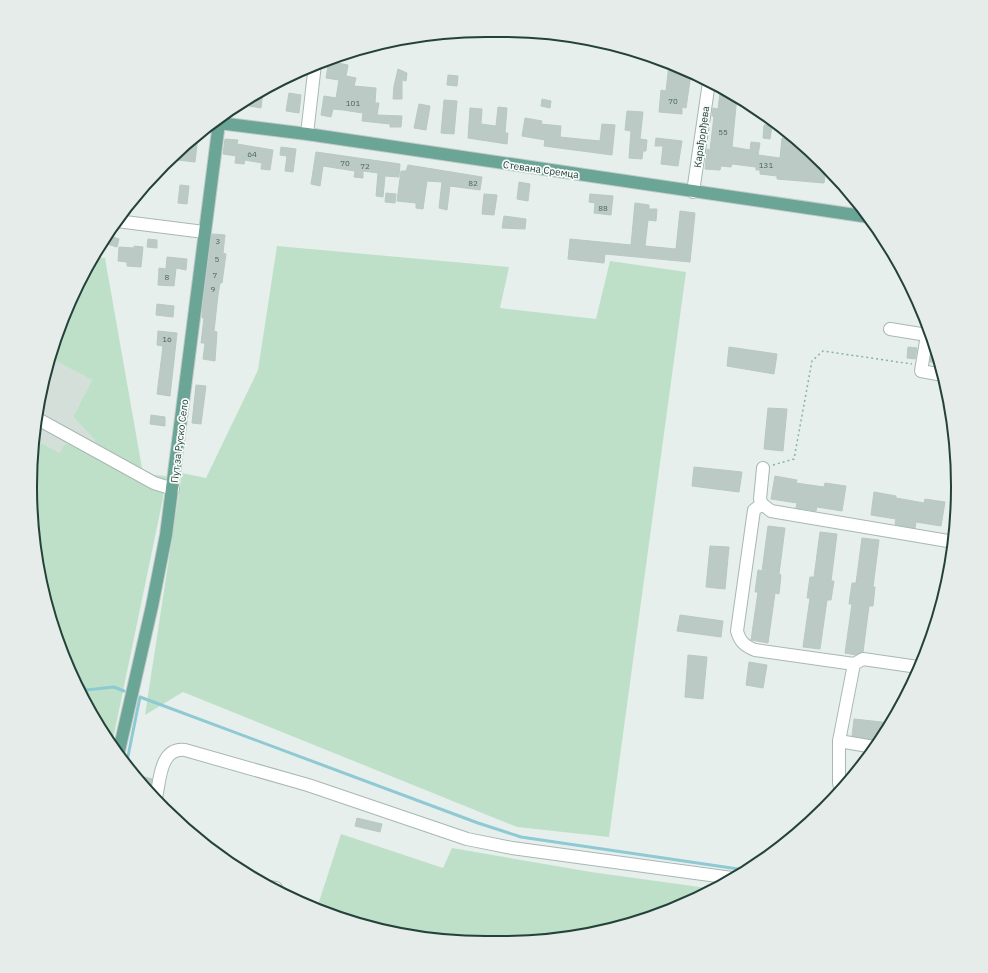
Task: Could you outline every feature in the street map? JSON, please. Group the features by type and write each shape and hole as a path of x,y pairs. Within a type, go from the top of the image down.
{"main road":[{"name":"Стевана Сремца","path":"222,124 307,134 860,216"},
{"name":"Пут за Руско Село","path":"120,746 152,606 173,489 215,128"}],"street":[{"path":"307,134 314,71"},
{"name":"Карађорђева","path":"694,192 708,87"},
{"path":"124,222 204,232"},
{"path":"890,329 923,332"},
{"path":"926,339 921,371 937,373"},
{"path":"42,421 154,483 173,489"},
{"path":"763,468 760,495 762,504 777,513 947,541"},
{"path":"762,504 754,510 737,631 739,640 755,650 854,664 863,659 914,666"},
{"path":"839,783 840,741 854,664"},
{"path":"840,741 868,745"},
{"path":"157,792 166,757 174,750 185,750 308,785 467,839 512,848 724,877"}],"path":[{"path":"763,468 794,459 812,361 823,351 922,366"}],"shaded area":[{"path":"55,361 92,380 73,417 95,440 93,450 60,453 40,442 46,399"}],"green space":[{"path":"277,246 509,267 500,308 596,319 610,261 686,272 609,837 517,827 183,692 145,715 182,473 206,478 258,370"},
{"path":"100,257 105,258 143,474 166,476 162,503 114,737 83,685 71,659 61,631 52,603 46,574 38,516 37,486 40,442 60,453 65,444 93,450 95,440 73,417 92,380 55,361 71,314"},
{"path":"341,834 443,868 452,848 591,872 704,888 674,902 618,921 560,932 531,935 486,936 428,932 370,921 318,904"}],"building":[{"path":"338,62 348,65 346,76 356,78 354,86 376,88 375,103 379,103 377,115 402,116 401,127 390,127 390,124 362,121 363,113 343,110 333,109 331,117 321,115 324,96 336,98 339,80 326,78 328,66"},
{"path":"398,69 407,73 406,81 402,80 402,99 393,99 394,86"},
{"path":"668,69 690,79 686,108 682,107 682,114 659,112 661,90 666,91"},
{"path":"448,75 458,76 457,86 447,85"},
{"path":"289,93 301,95 299,113 286,111"},
{"path":"720,94 736,104 732,147 750,150 751,142 760,143 758,155 780,158 782,138 785,138 825,175 824,183 777,179 777,176 760,174 760,170 756,170 756,167 732,164 731,167 721,166 720,170 705,169 707,149 710,150 714,116 712,116 713,108 718,109"},
{"path":"262,97 261,108 249,105"},
{"path":"542,99 551,101 550,108 541,106"},
{"path":"444,100 457,101 454,134 441,133"},
{"path":"419,104 430,106 426,130 414,128"},
{"path":"498,107 507,108 505,133 508,133 507,144 468,138 470,108 482,109 481,124 496,126"},
{"path":"627,111 643,112 640,139 647,140 646,151 643,151 642,159 629,158 631,131 625,130"},
{"path":"525,118 542,121 541,124 561,126 560,137 600,141 602,124 615,125 612,155 544,146 545,140 522,136"},
{"path":"764,125 768,125 772,128 770,139 763,138"},
{"path":"656,138 682,141 678,166 661,164 663,146 655,146"},
{"path":"225,139 238,140 237,144 273,150 270,170 261,169 262,163 245,160 244,164 235,163 236,156 223,154"},
{"path":"197,143 195,162 178,160"},
{"path":"281,147 296,149 293,172 285,171 287,156 280,155"},
{"path":"316,152 400,164 399,177 385,176 383,197 376,196 378,173 363,171 363,178 354,177 355,171 323,166 320,186 311,184"},
{"path":"408,165 482,177 480,190 450,186 447,210 439,208 442,182 427,181 423,209 416,208 416,203 397,201 401,171 406,171"},
{"path":"519,182 530,184 528,201 517,199"},
{"path":"180,185 189,186 187,204 178,203"},
{"path":"386,193 396,194 395,203 385,202"},
{"path":"484,194 497,195 494,215 482,214"},
{"path":"590,194 613,196 611,215 594,213 595,203 589,202"},
{"path":"635,203 649,205 649,209 657,209 656,221 648,220 645,246 676,249 680,211 695,213 690,262 605,254 604,263 568,259 570,239 631,245"},
{"path":"504,216 526,219 525,229 502,228"},
{"path":"212,234 225,235 223,253 226,254 222,283 220,283 218,295 214,331 217,332 215,361 203,359 205,343 201,343 204,318 202,318 202,310"},
{"path":"113,237 119,239 117,247 108,244"},
{"path":"148,239 157,240 157,248 147,247"},
{"path":"134,246 143,247 141,267 127,266 127,262 118,261 119,247 134,248"},
{"path":"167,257 187,259 186,270 176,268 174,286 158,285 159,268 166,269"},
{"path":"157,304 174,306 173,317 156,315"},
{"path":"158,331 177,333 170,396 157,394 163,346 157,345"},
{"path":"729,347 777,354 774,374 727,366"},
{"path":"908,347 917,348 915,359 907,358"},
{"path":"931,355 934,362 930,362"},
{"path":"196,385 206,386 201,424 192,423"},
{"path":"768,408 787,409 783,451 764,449"},
{"path":"151,415 165,417 165,426 150,424"},
{"path":"694,467 742,472 739,492 692,486"},
{"path":"775,476 797,480 796,483 824,487 825,483 846,486 842,511 817,507 816,511 796,508 797,503 771,499"},
{"path":"874,492 924,503 925,499 945,502 941,526 916,522 915,528 897,525 895,524 896,519 871,515"},
{"path":"768,526 785,528 779,574 781,575 779,594 775,593 768,643 751,640 758,592 755,592 758,570 762,571"},
{"path":"820,532 837,534 831,581 834,581 831,600 827,600 820,649 803,647 810,598 807,598 810,577 814,577"},
{"path":"862,538 879,540 873,587 875,587 873,606 869,606 863,652 856,655 845,653 852,604 849,604 852,583 856,583"},
{"path":"710,546 729,547 725,589 706,587"},
{"path":"680,615 723,621 721,637 677,631"},
{"path":"688,655 707,657 703,699 685,697"},
{"path":"749,662 767,665 763,688 746,685"},
{"path":"854,719 884,722 872,740 852,736"},
{"path":"144,777 152,779 151,785"},
{"path":"357,818 382,824 380,832 355,826"}],"waterway":[{"path":"84,688 86,690 114,687 124,691"},
{"path":"128,757 140,697 478,823 521,837 737,869"}]}
